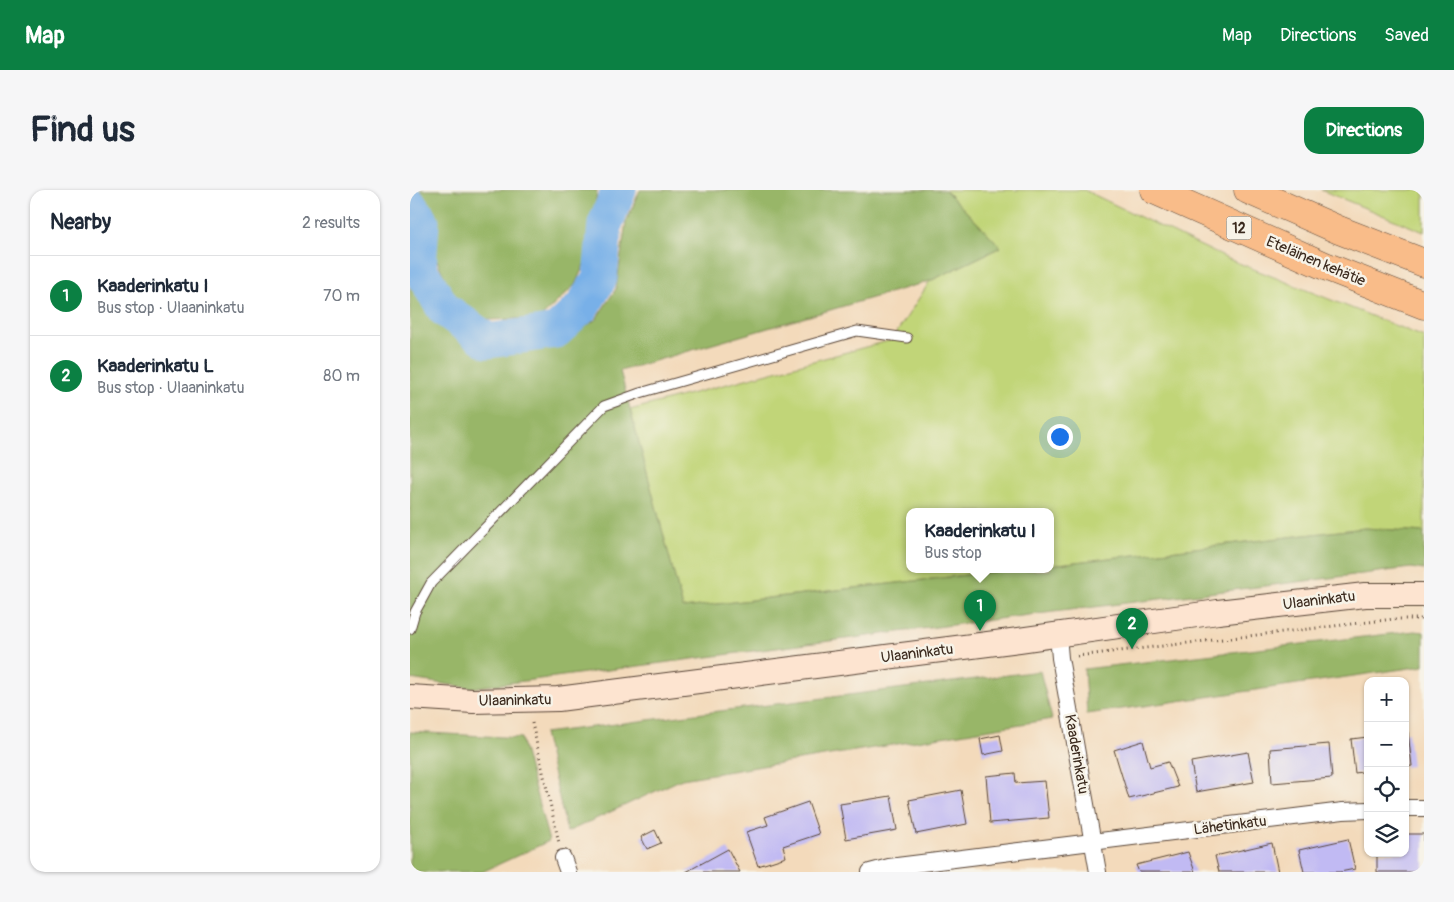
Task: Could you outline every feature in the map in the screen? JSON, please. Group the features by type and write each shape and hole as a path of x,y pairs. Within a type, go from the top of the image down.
{"highway":[{"path":"1136,190 1325,266"},
{"name":"Eteläinen kehätie","path":"1154,190 1325,266 1424,305"},
{"path":"1248,190 1338,230 1424,263"},
{"path":"1262,190 1338,230"}],"street":[{"name":"Ulaaninkatu","path":"410,696 473,701 558,699 1059,646 1218,612 1365,595 1424,595"},
{"name":"Kaaderinkatu","path":"1059,646 1098,872"},
{"path":"1409,808 1424,808"},
{"name":"Lähetinkatu","path":"870,872 889,867 1344,811 1364,810"}],"lane":[{"path":"410,629 415,612 431,583 604,406 640,392 857,331 907,338"}],"path":[{"path":"1059,646 1394,619 1424,619"},
{"path":"532,723 566,865"}],"green space":[{"path":"420,190 597,190 591,249 575,285 540,318 486,320 453,298 433,251 435,214"},
{"path":"640,190 945,190 1001,247 930,281 620,371 683,608 983,573 1054,573 1054,565 1365,528 1424,532 1424,570 1411,568 1013,617 471,688 410,679 410,264 433,319 487,356 562,344 596,319 616,289 626,222"},
{"path":"945,190 1084,190 1226,258 1424,337 1424,532 1365,528 1054,565 1054,508 906,508 906,573 983,573 683,608 630,410 892,340 930,281 1001,247"},
{"path":"1321,190 1424,190 1424,232"},
{"path":"1415,631 1424,632 1424,666 1087,714 1084,669"},
{"path":"1040,671 1052,719 682,779 567,832 544,733"},
{"path":"410,732 521,738 549,841 482,872 410,872"}],"building":[{"path":"1000,735 1003,751 983,755 980,739"},
{"path":"1364,737 1364,772 1355,773 1351,739"},
{"path":"1409,740 1412,766 1409,766"},
{"path":"1143,741 1150,767 1168,762 1178,787 1129,799 1114,750"},
{"path":"1329,744 1332,778 1272,783 1270,749"},
{"path":"1248,752 1254,782 1196,792 1191,762"},
{"path":"1015,773 1016,783 1045,781 1049,818 990,823 986,776"},
{"path":"961,790 967,824 916,834 909,800"},
{"path":"891,796 897,830 846,839 840,804"},
{"path":"808,802 819,834 783,846 786,857 758,866 746,832 768,825 765,817"},
{"path":"655,830 661,843 647,849 641,837"},
{"path":"1409,834 1424,834 1424,872 1377,872 1377,857 1409,857"},
{"path":"1348,839 1355,869 1340,872 1304,872 1299,850"},
{"path":"1272,843 1278,872 1219,872 1215,856"},
{"path":"728,849 740,872 686,872"},
{"path":"1188,852 1195,872 1139,872 1136,865"}],"waterway":[{"path":"410,205 422,222 419,268 444,309 488,341 556,331 582,307 600,278 605,224 619,190"}],"place":[{"name":"Kaaderinkatu I","path":"980,631"},
{"name":"Kaaderinkatu L","path":"1132,649"}]}
